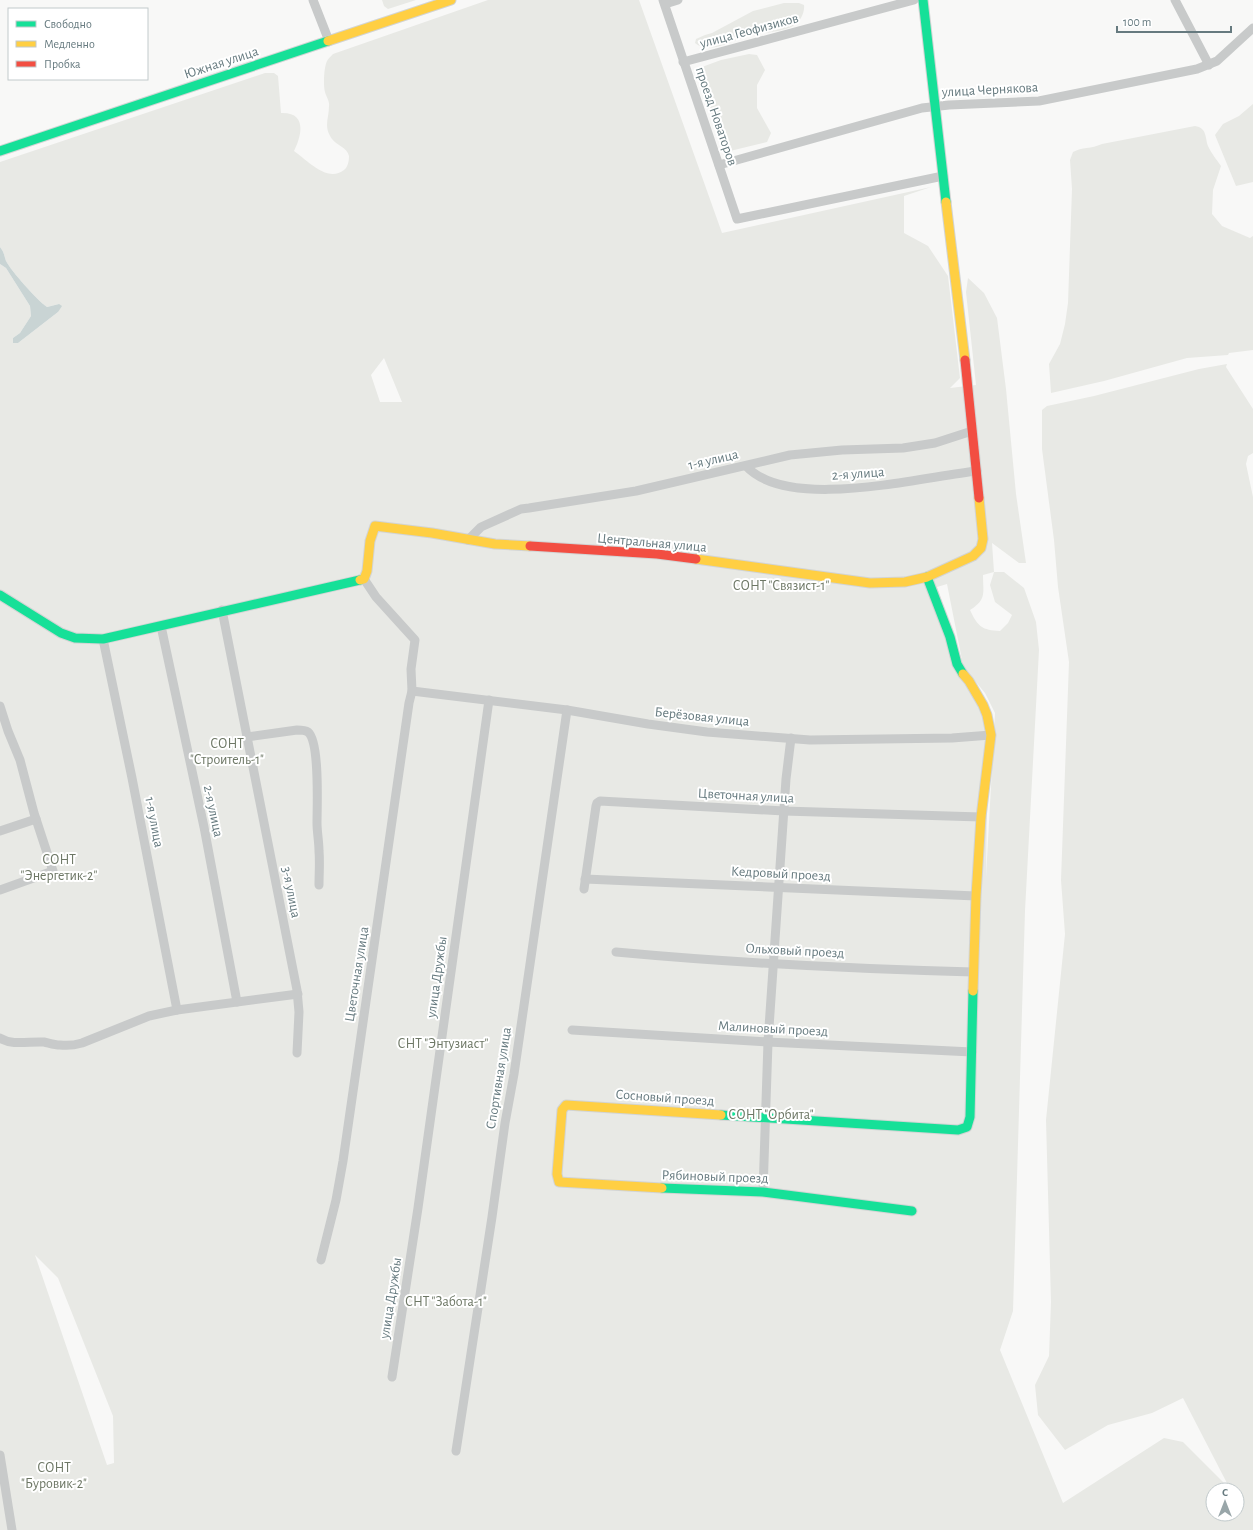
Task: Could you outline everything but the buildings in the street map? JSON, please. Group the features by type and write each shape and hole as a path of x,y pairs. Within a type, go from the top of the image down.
{"street":[{"path":"313,0 329,41"},
{"name":"Южная улица","path":"0,151 451,0"},
{"path":"664,2 678,0"},
{"name":"улица Геофизиков","path":"683,62 914,0"},
{"name":"Центральная улица","path":"364,579 367,571 370,541 375,526 432,533 468,540 521,546 657,554 870,583 905,582 927,578 973,556 981,548 983,539 972,431 924,0"},
{"path":"1175,0 1209,65"},
{"name":"проезд Новаторов","path":"664,2 737,219 943,176"},
{"name":"улица Чернякова","path":"719,164 936,105 1040,101 1197,69 1209,65 1222,57 1253,28"},
{"name":"1-я улица","path":"468,540 481,527 521,509 636,492 790,456 842,450 903,448 935,443 972,431"},
{"name":"2-я улица","path":"746,466 751,472 776,484 826,489 883,485 976,471"},
{"path":"927,578 950,637 957,664 983,705 987,715 991,735 981,817 976,896 972,1052"},
{"path":"0,596 61,632 75,638 103,639 222,610 364,579"},
{"name":"Цветочная улица","path":"321,1260 336,1200 343,1162 409,703 412,691 411,669 415,640 376,597 364,579"},
{"name":"3-я улица","path":"222,610 298,994 299,1012 297,1053"},
{"name":"2-я улица","path":"161,626 204,827 237,1002"},
{"name":"1-я улица","path":"103,639 134,786 177,1010"},
{"name":"Берёзовая улица","path":"412,691 567,710 707,732 810,740 865,740 991,735"},
{"name":"улица Дружбы","path":"392,1377 418,1208 489,700"},
{"path":"0,706 20,760 36,819 53,871 0,890"},
{"name":"Спортивная улица","path":"456,1451 505,1123 514,1074 567,710"},
{"name":"3-я улица","path":"247,737 297,730 308,732 311,736 314,748 318,788 317,823 320,860 319,885"},
{"path":"763,1192 768,1042 784,811 791,738"},
{"name":"Цветочная улица","path":"584,889 596,806 600,801 784,811 981,817"},
{"path":"0,831 36,819"},
{"name":"Кедровый проезд","path":"585,879 780,886 976,896"},
{"name":"Ольховый проезд","path":"616,952 677,958 774,964 973,972"},
{"path":"0,1038 7,1042 13,1043 46,1042 70,1046 103,1035 137,1020 177,1010 298,994"},
{"name":"Малиновый проезд","path":"572,1030 768,1042 972,1052"},
{"name":"Сосновый проезд","path":"560,1140 562,1110 566,1104 958,1130 967,1127 970,1117 972,1052"},
{"name":"Рябиновый проезд","path":"560,1140 557,1174 559,1182 763,1192 912,1211"},
{"path":"0,1455 12,1530"}],"green space":[{"path":"382,0 416,0 388,9 384,6"},
{"path":"488,0 639,0 722,233 931,187 904,196 904,233 928,246 948,276 960,378 950,388 976,385 966,292 968,278 984,293 997,318 1006,389 1016,494 1026,563 1019,563 992,543 994,572 1004,572 1024,588 1036,622 1039,650 1025,911 1013,1311 1000,1350 1063,1503 1164,1438 1183,1442 1223,1482 1205,1482 1205,1522 1245,1522 1245,1482 1226,1482 1183,1398 1152,1413 1108,1425 1065,1450 1038,1415 1035,1385 1049,1356 1051,1302 1046,1120 1065,934 1061,880 1069,662 1058,587 1054,540 1042,449 1042,410 1047,406 1094,396 1199,369 1227,364 1226,367 1253,409 1253,453 1248,456 1246,464 1253,497 1253,1530 0,1530 0,264 6,268 30,306 31,316 20,333 13,338 13,343 18,343 58,312 59,304 47,307 38,299 9,266 0,247 0,162 265,73 274,73 278,76 281,113 295,116 299,120 300,132 294,151 324,172 331,174 338,173 346,167 349,156 344,149 332,139 327,126 329,104 324,89 324,76 327,61 333,54","holes":["384,358 402,402 380,402 371,375","994,572 990,585 995,602 1012,615 1008,623 1000,631 989,630 978,624 970,610 982,599 983,575","947,584 962,660 937,587","971,676 985,693 995,713 986,877 988,737","35,1255 58,1278 113,1416 114,1463 107,1465"]},
{"path":"784,3 799,3 804,5 802,17 793,26 782,30 748,36 716,47 710,48 700,46 695,43 696,39 712,33 753,11"},
{"path":"749,54 757,55 765,70 757,85 757,108 771,133 767,142 730,151 722,146 700,77 702,67 721,60"},
{"path":"1253,104 1253,182 1236,186 1215,135 1223,124 1239,116"},
{"path":"1195,126 1204,131 1209,149 1221,166 1213,190 1212,214 1222,226 1250,238 1253,236 1253,350 1229,353 1228,355 1187,358 1104,381 1051,393 1049,364 1060,344 1068,303 1072,189 1070,160 1073,152 1102,144"}],"shaded area":[{"path":"0,247 9,266 38,299 47,307 59,304 62,306 58,312 18,343 13,343 13,338 20,333 31,316 30,306 6,268 0,264"}],"traffic: fast":[{"path":"923,0 946,202"},
{"path":"0,151 328,41"},
{"path":"927,577 950,637 957,664 963,674"},
{"path":"0,595 61,633 75,638 103,639 360,580"},
{"path":"721,1115 958,1130 967,1127 970,1117 973,991"},
{"path":"662,1188 763,1192 912,1211"}],"traffic: slow":[{"path":"328,41 451,0"},
{"path":"946,202 965,360"},
{"path":"696,559 870,583 905,582 927,577 973,556 981,548 983,539 979,498"},
{"path":"360,580 364,579 367,571 370,541 375,526 432,533 495,544 530,546"},
{"path":"963,674 969,681 983,705 987,715 991,735 981,817 976,896 973,991"},
{"path":"662,1188 559,1182 557,1174 562,1110 566,1105 721,1115"}],"traffic: jam":[{"path":"965,360 979,498"},
{"path":"530,546 657,554 696,559"}],"park label":[{"name":"СОНТ \"Связист-1\"","path":"781,585"},
{"name":"СОНТ \"Строитель-1\"","path":"227,752"},
{"name":"СОНТ \"Энергетик-2\"","path":"59,868"},
{"name":"СНТ \"Энтузиаст\"","path":"443,1043"},
{"name":"СОНТ \"Орбита\"","path":"771,1114"},
{"name":"СНТ \"Забота-1\"","path":"446,1301"},
{"name":"СОНТ \"Буровик-2\"","path":"54,1476"}]}
